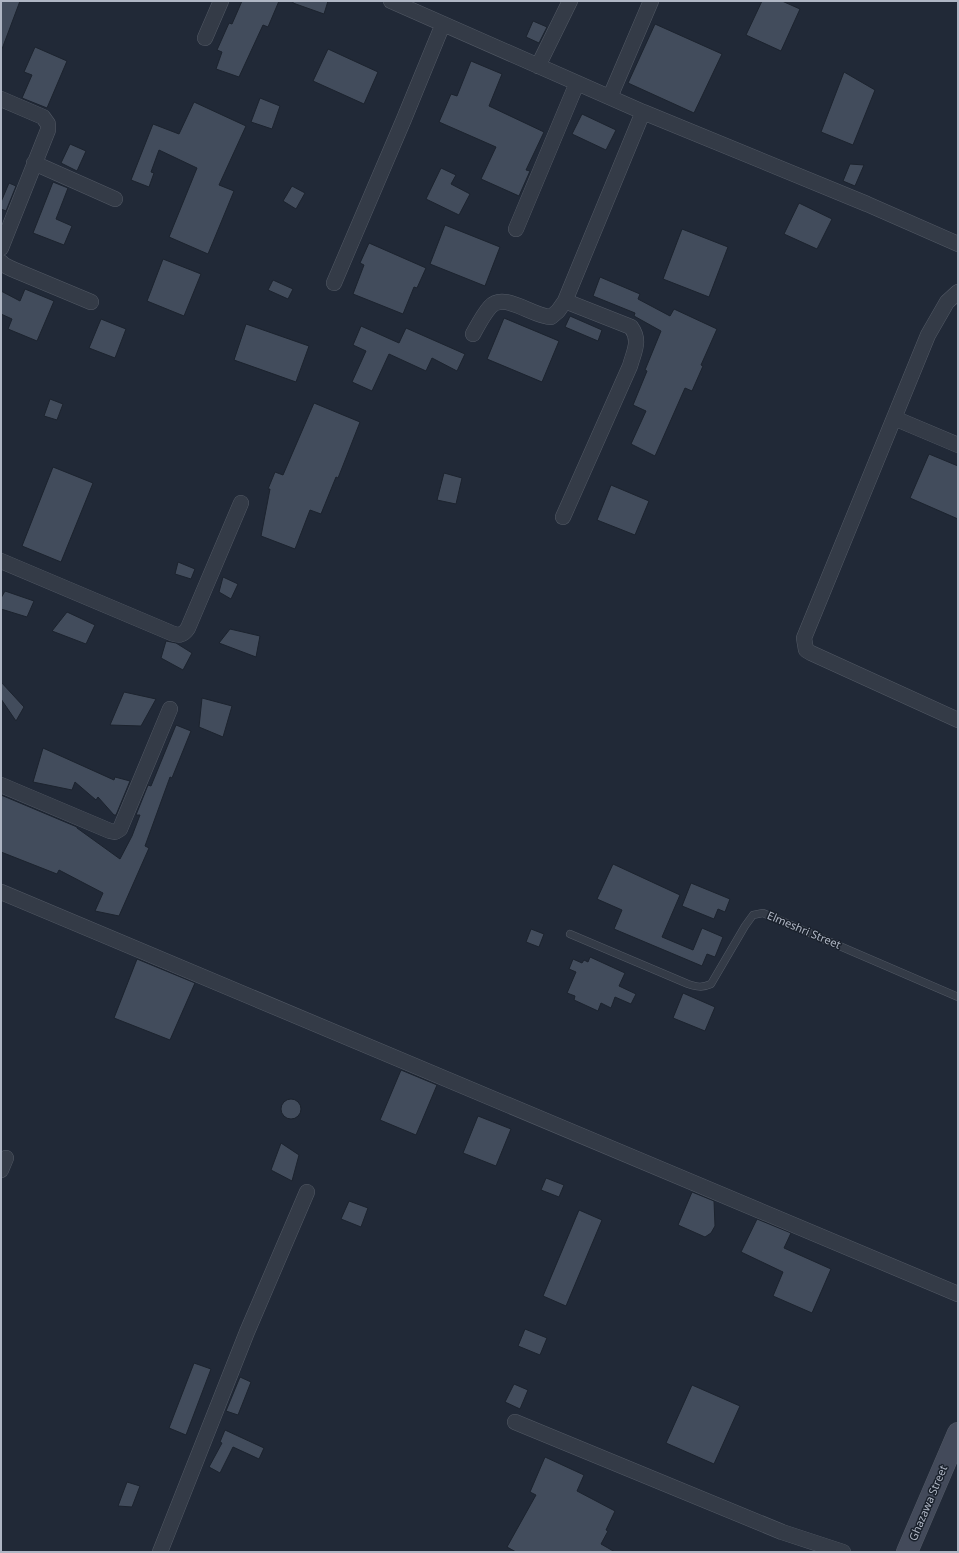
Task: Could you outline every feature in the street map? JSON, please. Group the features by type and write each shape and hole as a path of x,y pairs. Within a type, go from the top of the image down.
{"main road":[{"name":"Ghazawa Street","path":"907,1552 958,1433"}],"street":[{"path":"205,38 221,1"},
{"path":"391,1 643,112 868,204 958,244"},
{"path":"538,66 570,1"},
{"path":"610,97 651,1"},
{"path":"334,283 404,120 443,24"},
{"path":"516,229 577,83"},
{"path":"1,99 42,117 48,124 48,130 1,248"},
{"path":"473,334 491,306 499,302 510,302 543,317 551,317 558,311 565,300 643,112"},
{"path":"34,163 115,199"},
{"path":"1,262 8,267 91,302"},
{"path":"958,292 947,302 928,335 804,638 806,650 811,653 958,720"},
{"path":"563,517 630,366 636,346 636,334 631,327 565,300"},
{"path":"894,418 958,445"},
{"path":"1,562 169,632 180,635 188,628 241,503"},
{"path":"1,785 115,832 120,829 170,709"},
{"path":"1,892 958,1294"},
{"path":"160,1552 247,1332 307,1192"},
{"path":"515,1422 782,1532 843,1552"}],"lane":[{"name":"Elmeshri Street","path":"570,934 688,984 696,987 704,987 711,984 753,915 763,912 958,997"}],"building":[{"path":"1,1 20,1 2,49 1,49"},
{"path":"242,1 279,1 268,27 263,25 239,77 216,69 222,52 217,50 229,23 232,24"},
{"path":"293,1 328,1 324,14 293,3"},
{"path":"762,1 782,1 800,9 781,51 746,35"},
{"path":"533,21 547,27 539,43 526,37"},
{"path":"655,24 722,54 694,113 628,83"},
{"path":"35,47 67,61 47,108 22,98 32,75 24,72"},
{"path":"328,49 378,72 364,104 313,81"},
{"path":"471,61 502,74 489,106 544,132 526,170 530,171 519,196 481,179 496,147 439,122 451,94 457,96"},
{"path":"844,72 875,90 853,145 821,132"},
{"path":"260,98 280,106 272,129 251,122"},
{"path":"194,102 246,126 219,185 234,191 208,254 169,237 197,168 159,150 151,172 154,173 149,187 131,180 153,124 179,134"},
{"path":"582,114 616,130 606,150 572,134"},
{"path":"70,144 86,151 77,171 61,163"},
{"path":"850,164 864,165 855,186 843,181"},
{"path":"441,168 456,175 451,184 470,194 459,215 426,199"},
{"path":"53,182 68,188 56,219 72,226 64,245 33,233"},
{"path":"9,183 16,186 6,211 1,209 1,202"},
{"path":"292,186 305,193 296,209 283,201"},
{"path":"799,203 832,219 817,249 784,234"},
{"path":"445,225 500,247 485,286 430,264"},
{"path":"682,229 728,247 709,297 663,279"},
{"path":"369,243 426,268 417,288 414,287 403,314 353,294 364,265 360,263"},
{"path":"163,259 201,274 184,316 147,301"},
{"path":"600,277 640,294 638,299 670,316 674,309 717,329 701,365 703,366 692,391 685,388 655,456 631,444 646,411 633,405 661,331 634,316 635,313 593,296"},
{"path":"273,280 293,289 288,299 268,290"},
{"path":"25,289 54,301 37,341 8,329 12,319 1,314 1,291 20,301"},
{"path":"570,316 602,330 598,341 565,327"},
{"path":"504,318 559,341 542,382 487,359"},
{"path":"101,319 126,329 115,358 89,348"},
{"path":"246,324 309,346 296,382 234,360"},
{"path":"361,326 399,343 406,328 465,354 457,371 432,358 426,371 389,354 372,391 352,382 366,351 353,345"},
{"path":"50,399 63,404 57,420 44,416"},
{"path":"314,403 360,422 338,478 336,477 321,514 310,510 295,549 261,536 270,489 268,489 275,472 283,475"},
{"path":"929,454 958,466 958,519 910,498"},
{"path":"53,467 93,483 61,562 22,546"},
{"path":"444,473 462,478 456,504 437,500"},
{"path":"611,485 649,501 635,535 597,520"},
{"path":"178,562 195,569 191,579 175,574"},
{"path":"223,577 238,584 231,599 219,592"},
{"path":"5,591 34,601 27,617 1,609 1,598"},
{"path":"67,612 95,625 86,644 52,631"},
{"path":"230,629 260,636 256,657 219,643"},
{"path":"166,641 176,643 192,653 183,670 161,658"},
{"path":"1,682 24,707 16,721 1,699"},
{"path":"124,692 156,699 141,726 110,725"},
{"path":"202,698 232,706 223,737 199,727"},
{"path":"176,725 191,731 172,778 170,777 145,846 149,848 119,916 95,911 103,893 59,870 57,874 1,852 1,795 77,827 120,859 132,836 140,815 136,815 148,785 151,786"},
{"path":"43,748 114,780 115,777 130,781 116,815 114,815 98,797 96,800 75,782 72,790 33,782"},
{"path":"613,864 680,895 662,937 693,950 702,928 723,937 715,957 707,954 702,966 614,929 622,910 597,899"},
{"path":"691,883 730,899 725,912 718,909 714,919 682,906"},
{"path":"531,929 544,934 539,947 526,942"},
{"path":"590,957 625,973 619,986 636,994 631,1004 615,997 611,1008 601,1003 598,1011 574,1000 575,996 567,993 576,972 569,969 573,959 582,963 584,960 588,962"},
{"path":"137,959 195,983 170,1040 114,1018"},
{"path":"683,993 715,1007 705,1031 673,1018"},
{"path":"401,1070 437,1085 416,1135 380,1120"},
{"path":"291,1099 298,1102 301,1109 298,1116 291,1119 284,1116 281,1109 284,1102"},
{"path":"478,1116 511,1129 496,1166 463,1153"},
{"path":"281,1143 299,1155 292,1181 271,1170"},
{"path":"546,1178 564,1185 559,1197 541,1190"},
{"path":"692,1192 714,1201 715,1226 711,1233 705,1237 678,1225"},
{"path":"349,1201 368,1208 361,1227 341,1219"},
{"path":"579,1210 602,1220 566,1306 543,1296"},
{"path":"757,1219 791,1233 784,1248 831,1269 812,1313 773,1296 783,1272 741,1252"},
{"path":"525,1329 547,1338 540,1355 518,1346"},
{"path":"194,1363 211,1369 186,1435 169,1428"},
{"path":"240,1377 251,1382 238,1415 226,1411"},
{"path":"514,1384 528,1390 520,1409 505,1402"},
{"path":"692,1385 740,1406 714,1464 666,1443"},
{"path":"225,1430 264,1448 259,1459 233,1447 220,1473 209,1467 222,1443 220,1442"},
{"path":"545,1457 584,1475 577,1491 615,1511 606,1530 608,1531 601,1544 615,1552 516,1552 507,1547 536,1495 530,1492"},
{"path":"127,1482 140,1486 132,1507 118,1506"}]}
